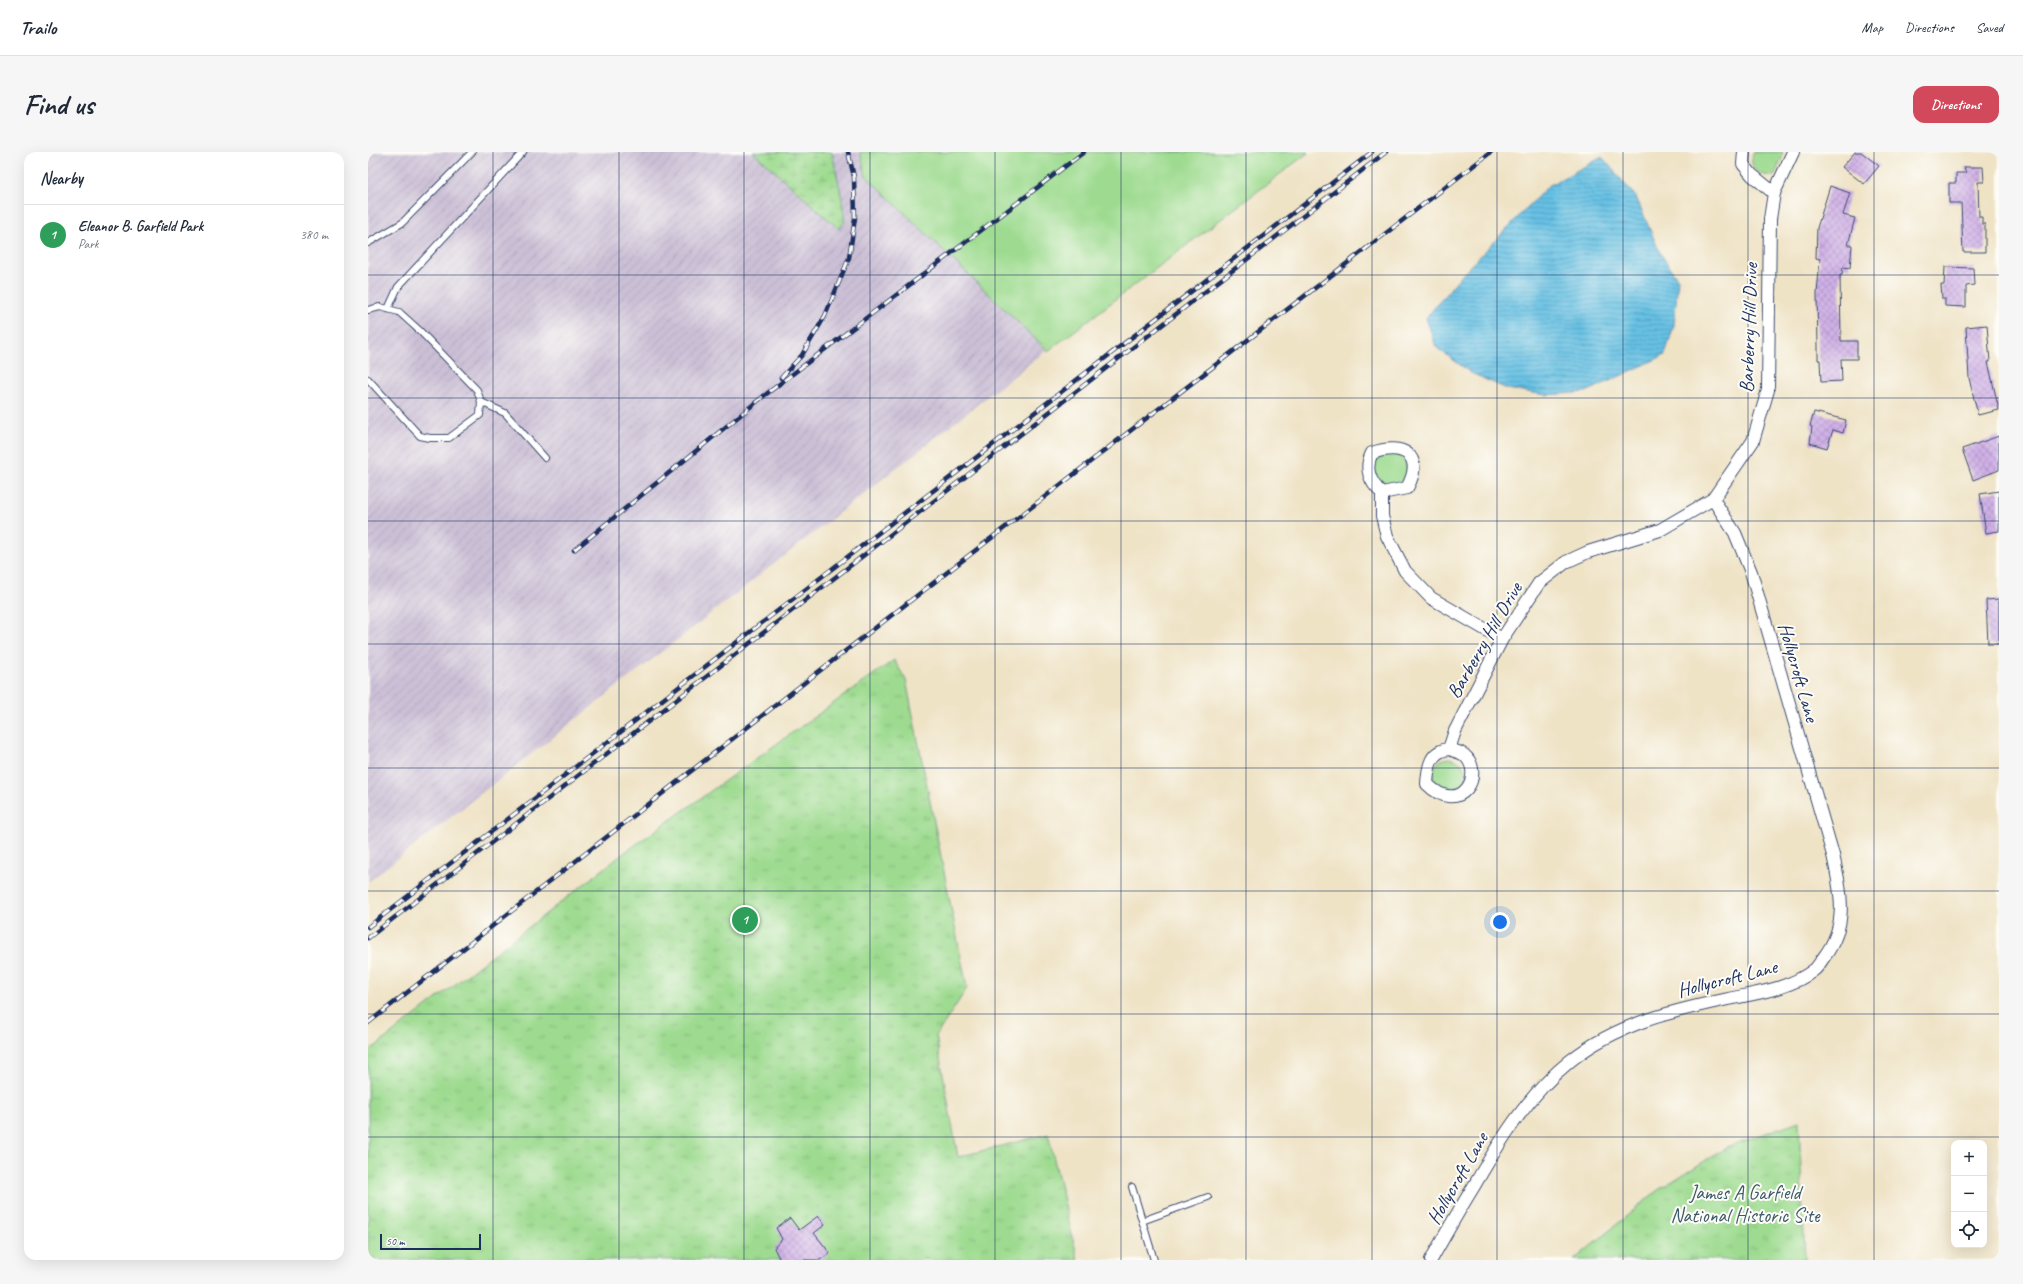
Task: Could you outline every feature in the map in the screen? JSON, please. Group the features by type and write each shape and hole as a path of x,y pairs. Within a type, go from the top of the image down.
{"street":[{"path":"1744,152 1743,164 1752,176 1774,193"},
{"name":"Barberry Hill Drive","path":"1449,749 1454,731 1502,639 1539,583 1566,562 1588,552 1660,530 1713,499 1753,441 1768,390 1770,219 1774,193 1793,152"},
{"path":"1382,494 1382,516 1387,536 1405,570 1431,598 1502,639"},
{"name":"Hollycroft Lane","path":"1431,1260 1505,1133 1530,1099 1571,1061 1598,1043 1628,1026 1661,1014 1775,989 1815,969 1832,947 1840,922 1841,892 1833,855 1751,572 1734,534 1713,499"}],"lane":[{"path":"368,244 402,223 472,152"},
{"path":"388,309 398,287 523,152"},
{"path":"368,310 380,307 399,312 420,331 477,390 481,402 480,415 449,438 430,438 420,436 368,379"},
{"path":"481,402 505,413 545,458"},
{"path":"1132,1187 1154,1260"},
{"path":"1142,1221 1208,1197"}],"shaded area":[{"path":"368,152 1300,152 368,882"}],"green space":[{"path":"753,152 832,152 845,221 839,229"},
{"path":"860,152 1309,152 1048,351 866,176"},
{"path":"1754,152 1783,152 1774,176 1768,176 1755,170 1752,162"},
{"path":"1389,452 1402,457 1405,462 1407,476 1399,484 1385,484 1374,471 1376,460"},
{"path":"894,660 906,680 967,988 936,1036 958,1157 1048,1134 1078,1260 368,1260 368,1052 624,853"},
{"path":"1446,758 1452,758 1462,765 1465,774 1464,780 1458,787 1452,790 1446,790 1436,783 1433,777 1433,771 1440,761"},
{"name":"James A Garfield National Historic Site","path":"1799,1121 1805,1260 1574,1260 1658,1190 1729,1146"}],"water":[{"path":"1602,157 1636,197 1660,253 1678,279 1674,325 1665,355 1586,392 1547,395 1507,389 1471,373 1436,347 1426,318 1459,278 1548,186"}],"building":[{"path":"1855,152 1861,152 1879,166 1864,184 1842,167"},
{"path":"1964,167 1983,167 1984,182 1978,182 1979,217 1982,217 1982,224 1985,224 1985,252 1963,252 1961,203 1949,203 1949,183 1956,183 1956,173 1966,173"},
{"path":"1830,186 1850,193 1843,215 1855,218 1848,245 1852,245 1850,268 1843,267 1842,275 1840,275 1841,341 1857,341 1857,359 1841,359 1842,381 1821,382 1820,360 1818,360 1817,294 1820,259 1816,258 1817,228"},
{"path":"1945,267 1973,268 1974,285 1966,286 1966,307 1945,306 1945,299 1942,299 1941,285 1944,285"},
{"path":"1987,325 1990,362 1988,362 1999,410 1978,415 1969,378 1966,327"},
{"path":"1814,412 1846,420 1843,433 1833,430 1827,448 1810,443 1812,427 1810,426"},
{"path":"1999,436 1999,470 1973,480 1962,449"},
{"path":"1999,491 1999,531 1986,533 1980,494"},
{"path":"1999,599 1999,644 1988,644 1986,600"},
{"path":"818,1216 825,1225 814,1233 830,1253 820,1260 780,1260 774,1248 782,1239 776,1228 790,1218 799,1230"}],"railway":[{"path":"781,378 802,355 825,316 849,258 855,218 854,177 848,152"},
{"path":"574,550 765,395 1084,152"},
{"path":"368,927 1372,152"},
{"path":"368,938 1386,152"},
{"path":"368,1023 813,676 1491,152"}],"place":[{"name":"Eleanor B. Garfield Park","path":"745,920"}]}
